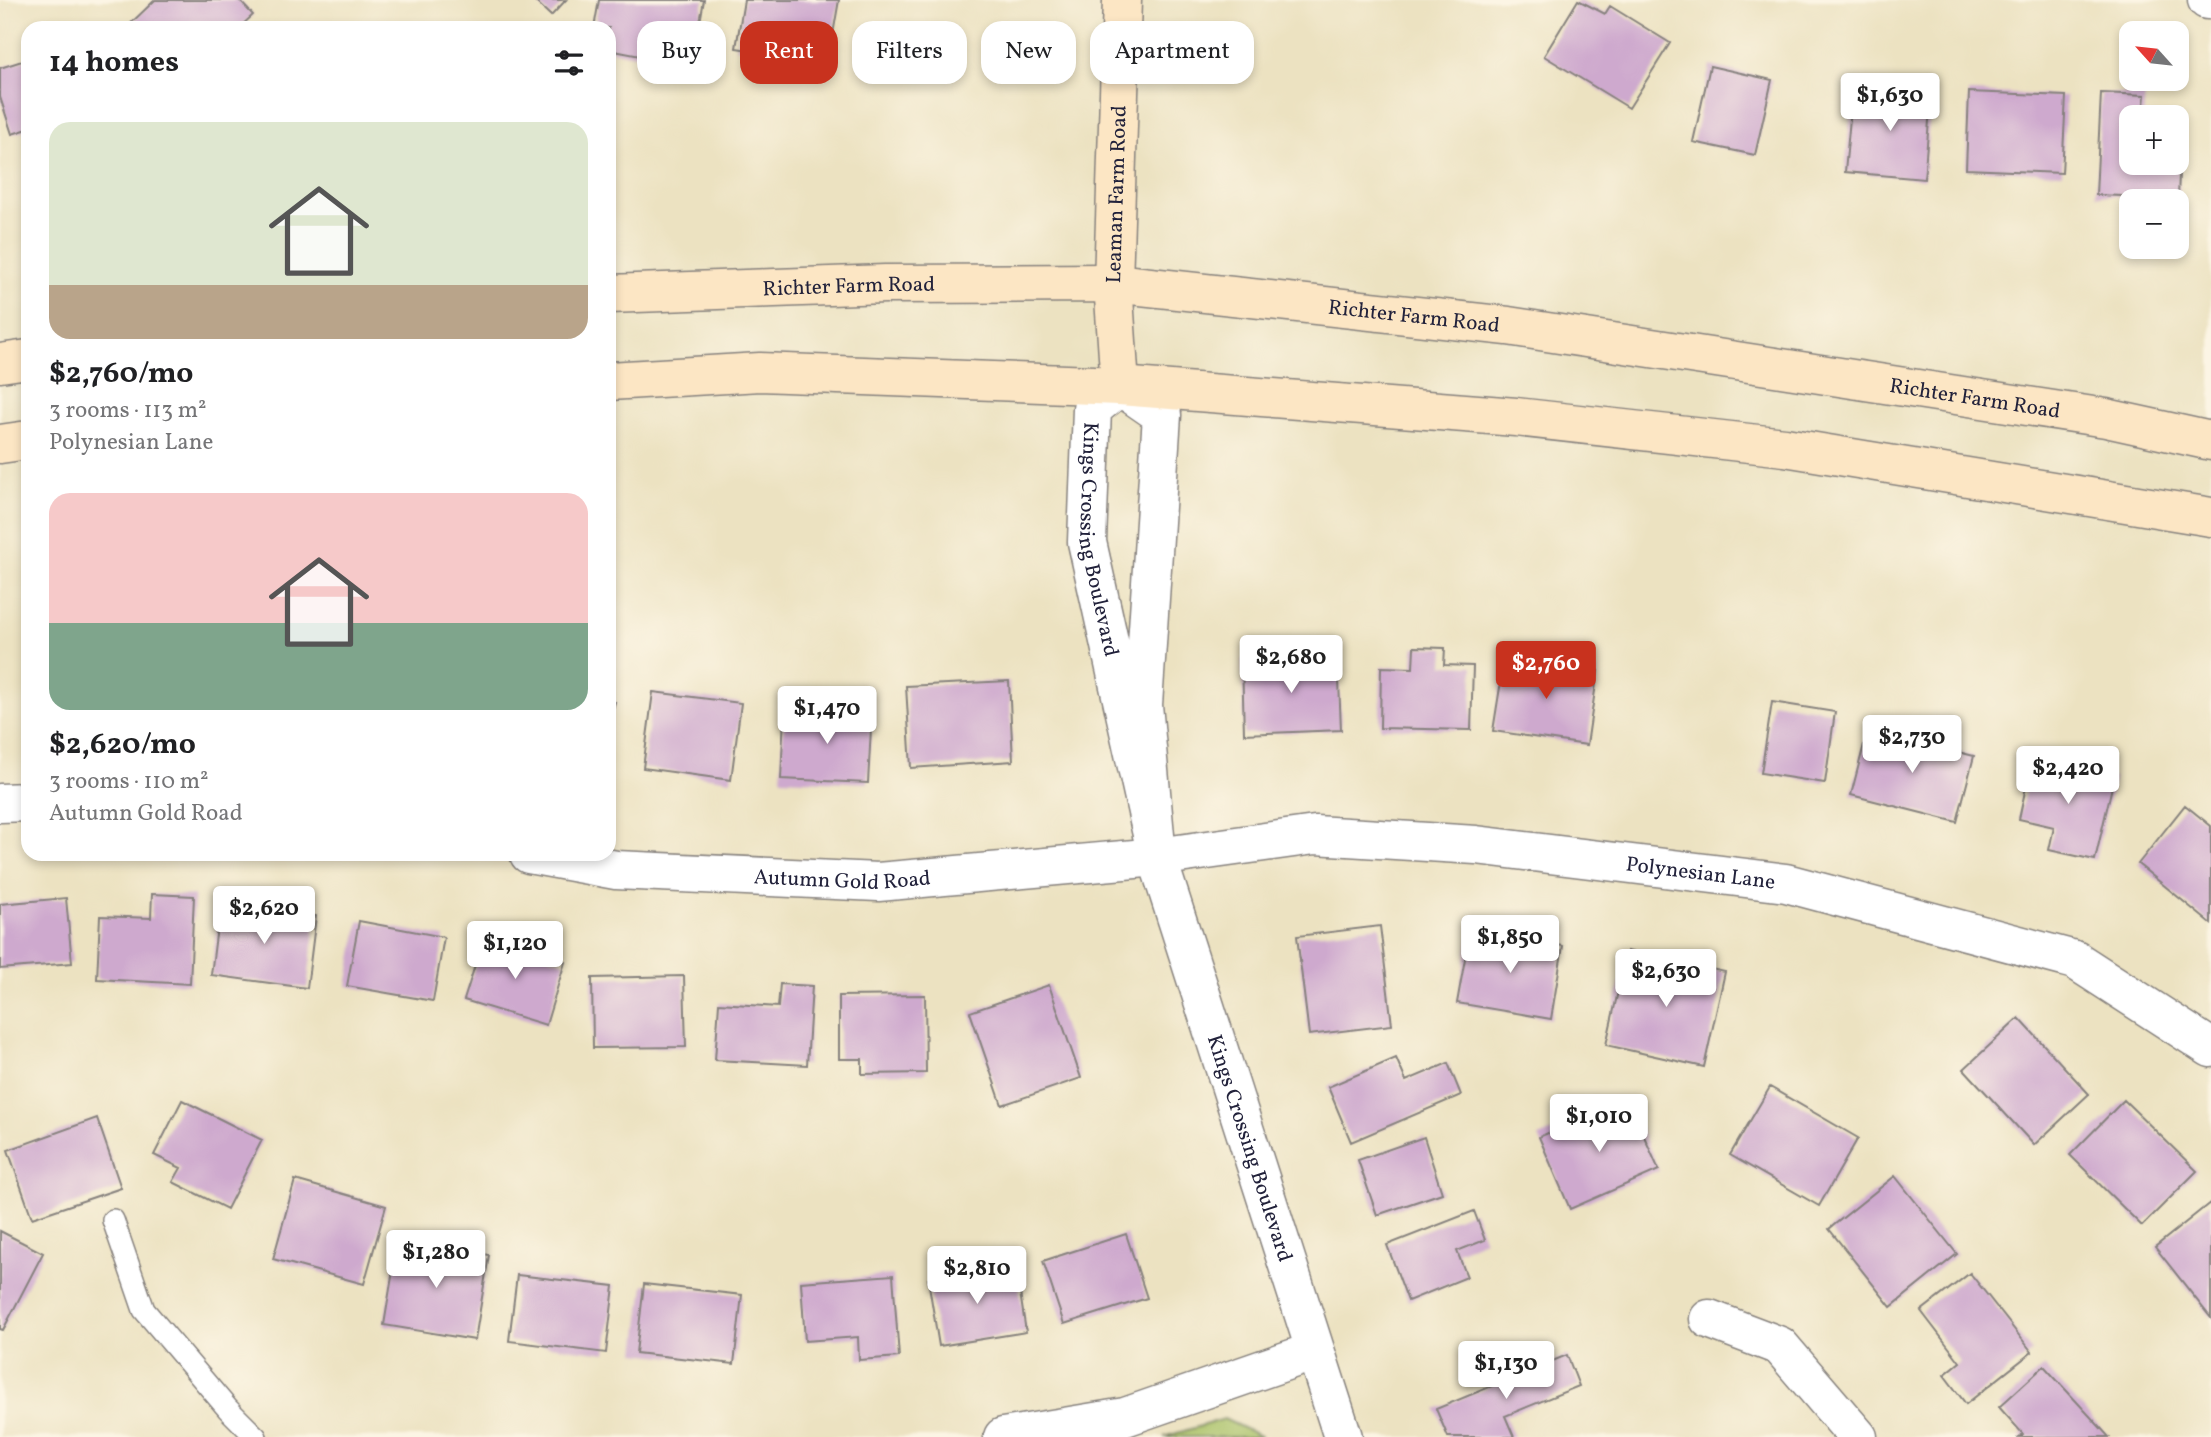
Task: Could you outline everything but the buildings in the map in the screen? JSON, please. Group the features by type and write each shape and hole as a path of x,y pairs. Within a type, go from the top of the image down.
{"main road":[{"name":"Leaman Farm Road","path":"1120,386 1113,283 1122,0"},
{"name":"Richter Farm Road","path":"616,294 885,284 1113,283 1522,328 2106,418 2211,441"},
{"path":"0,363 21,360"},
{"path":"616,381 760,372 1120,386 1516,418 1785,447 2211,517"},
{"path":"0,444 21,441"}],"street":[{"name":"Kings Crossing Boulevard","path":"1157,857 1143,705 1162,415 1120,386 1091,409 1087,542 1157,857 1343,1437"},
{"path":"0,803 21,802"},
{"name":"Polynesian Lane","path":"1157,857 1315,835 1476,845 1786,883 2076,960 2211,1048"},
{"name":"Autumn Gold Road","path":"567,861 616,870 878,882 1157,857"},
{"path":"1709,1319 1780,1346 1858,1437"},
{"path":"1003,1437 1125,1417 1315,1351"}],"lane":[{"path":"113,1220 144,1310 228,1409 256,1437"}],"green space":[{"path":"1224,1419 1262,1437 1164,1437"}]}
